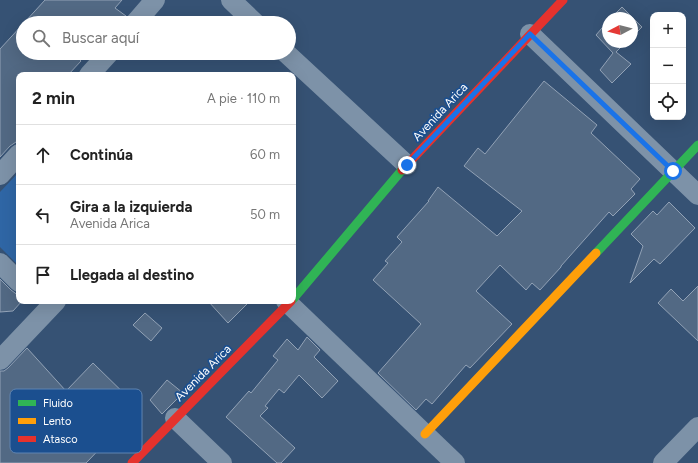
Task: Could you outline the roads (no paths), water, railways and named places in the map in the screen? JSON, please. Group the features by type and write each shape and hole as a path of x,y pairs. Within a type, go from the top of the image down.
{"street":[{"path":"141,16 155,0"},
{"path":"231,0 248,16"},
{"name":"Avenida Arica","path":"296,294 407,165 563,0"},
{"path":"530,34 698,195"},
{"path":"92,72 103,60"},
{"path":"294,60 407,165"},
{"path":"425,434 698,145"},
{"path":"0,175 16,157"},
{"path":"0,263 16,279"},
{"path":"0,360 48,304"},
{"name":"Avenida Arica","path":"142,453 287,304"},
{"path":"293,304 455,463"},
{"path":"175,418 222,463"},
{"path":"663,463 698,427"},
{"name":"Avenida Arica","path":"132,463 142,453"}]}
